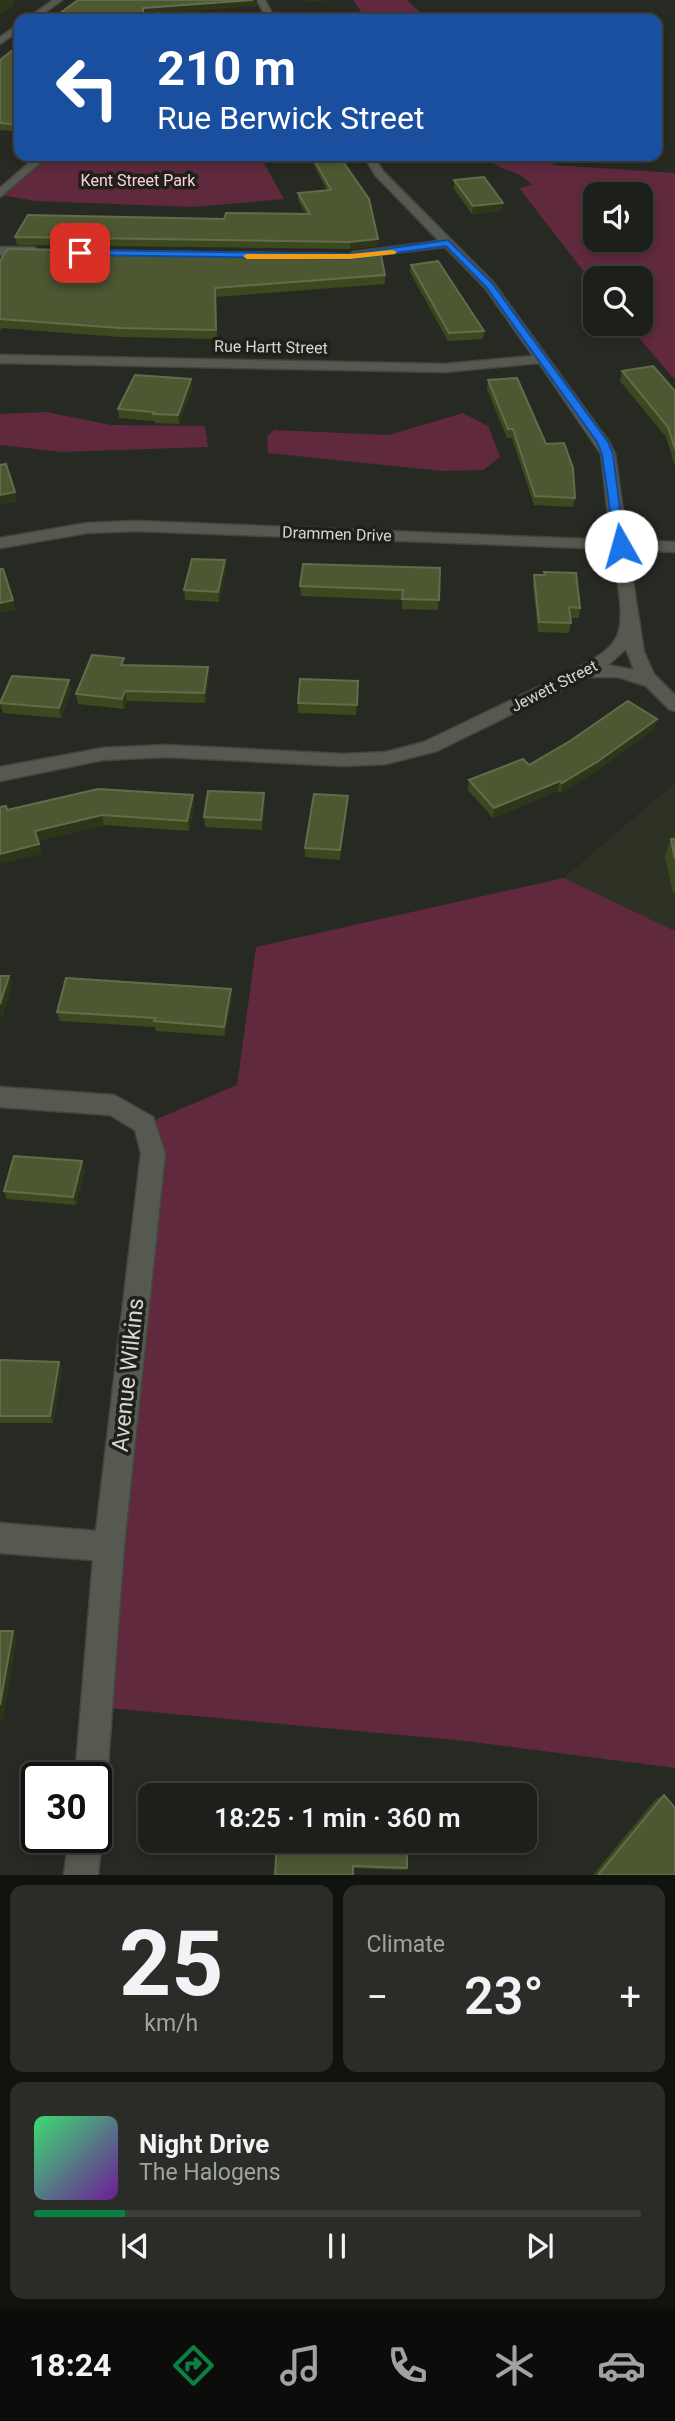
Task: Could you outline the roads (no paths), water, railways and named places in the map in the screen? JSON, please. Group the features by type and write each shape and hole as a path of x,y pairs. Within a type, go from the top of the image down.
{"street":[{"path":"38,14 58,0"},
{"path":"0,194 37,161"},
{"path":"372,161 379,173 489,285 602,442 608,454 638,666 648,681 675,705"},
{"path":"338,256 388,253 448,243"},
{"path":"0,251 53,252"},
{"name":"Rue Hartt Street","path":"0,359 445,368 540,359"},
{"name":"Drammen Drive","path":"0,543 88,528 136,526 675,547"},
{"name":"Jewett Street","path":"0,774 103,754 166,751 343,761 386,758 442,742 582,673 606,659 623,642 630,623"},
{"path":"582,673 608,670 628,672 648,681"},
{"name":"Avenue Wilkins","path":"0,1097 114,1105 145,1124 153,1153 109,1548 92,1762"},
{"path":"0,1538 109,1548"},
{"path":"81,1875 83,1853"}],"park label":[{"name":"Kent Street Park","path":"138,180"}]}
